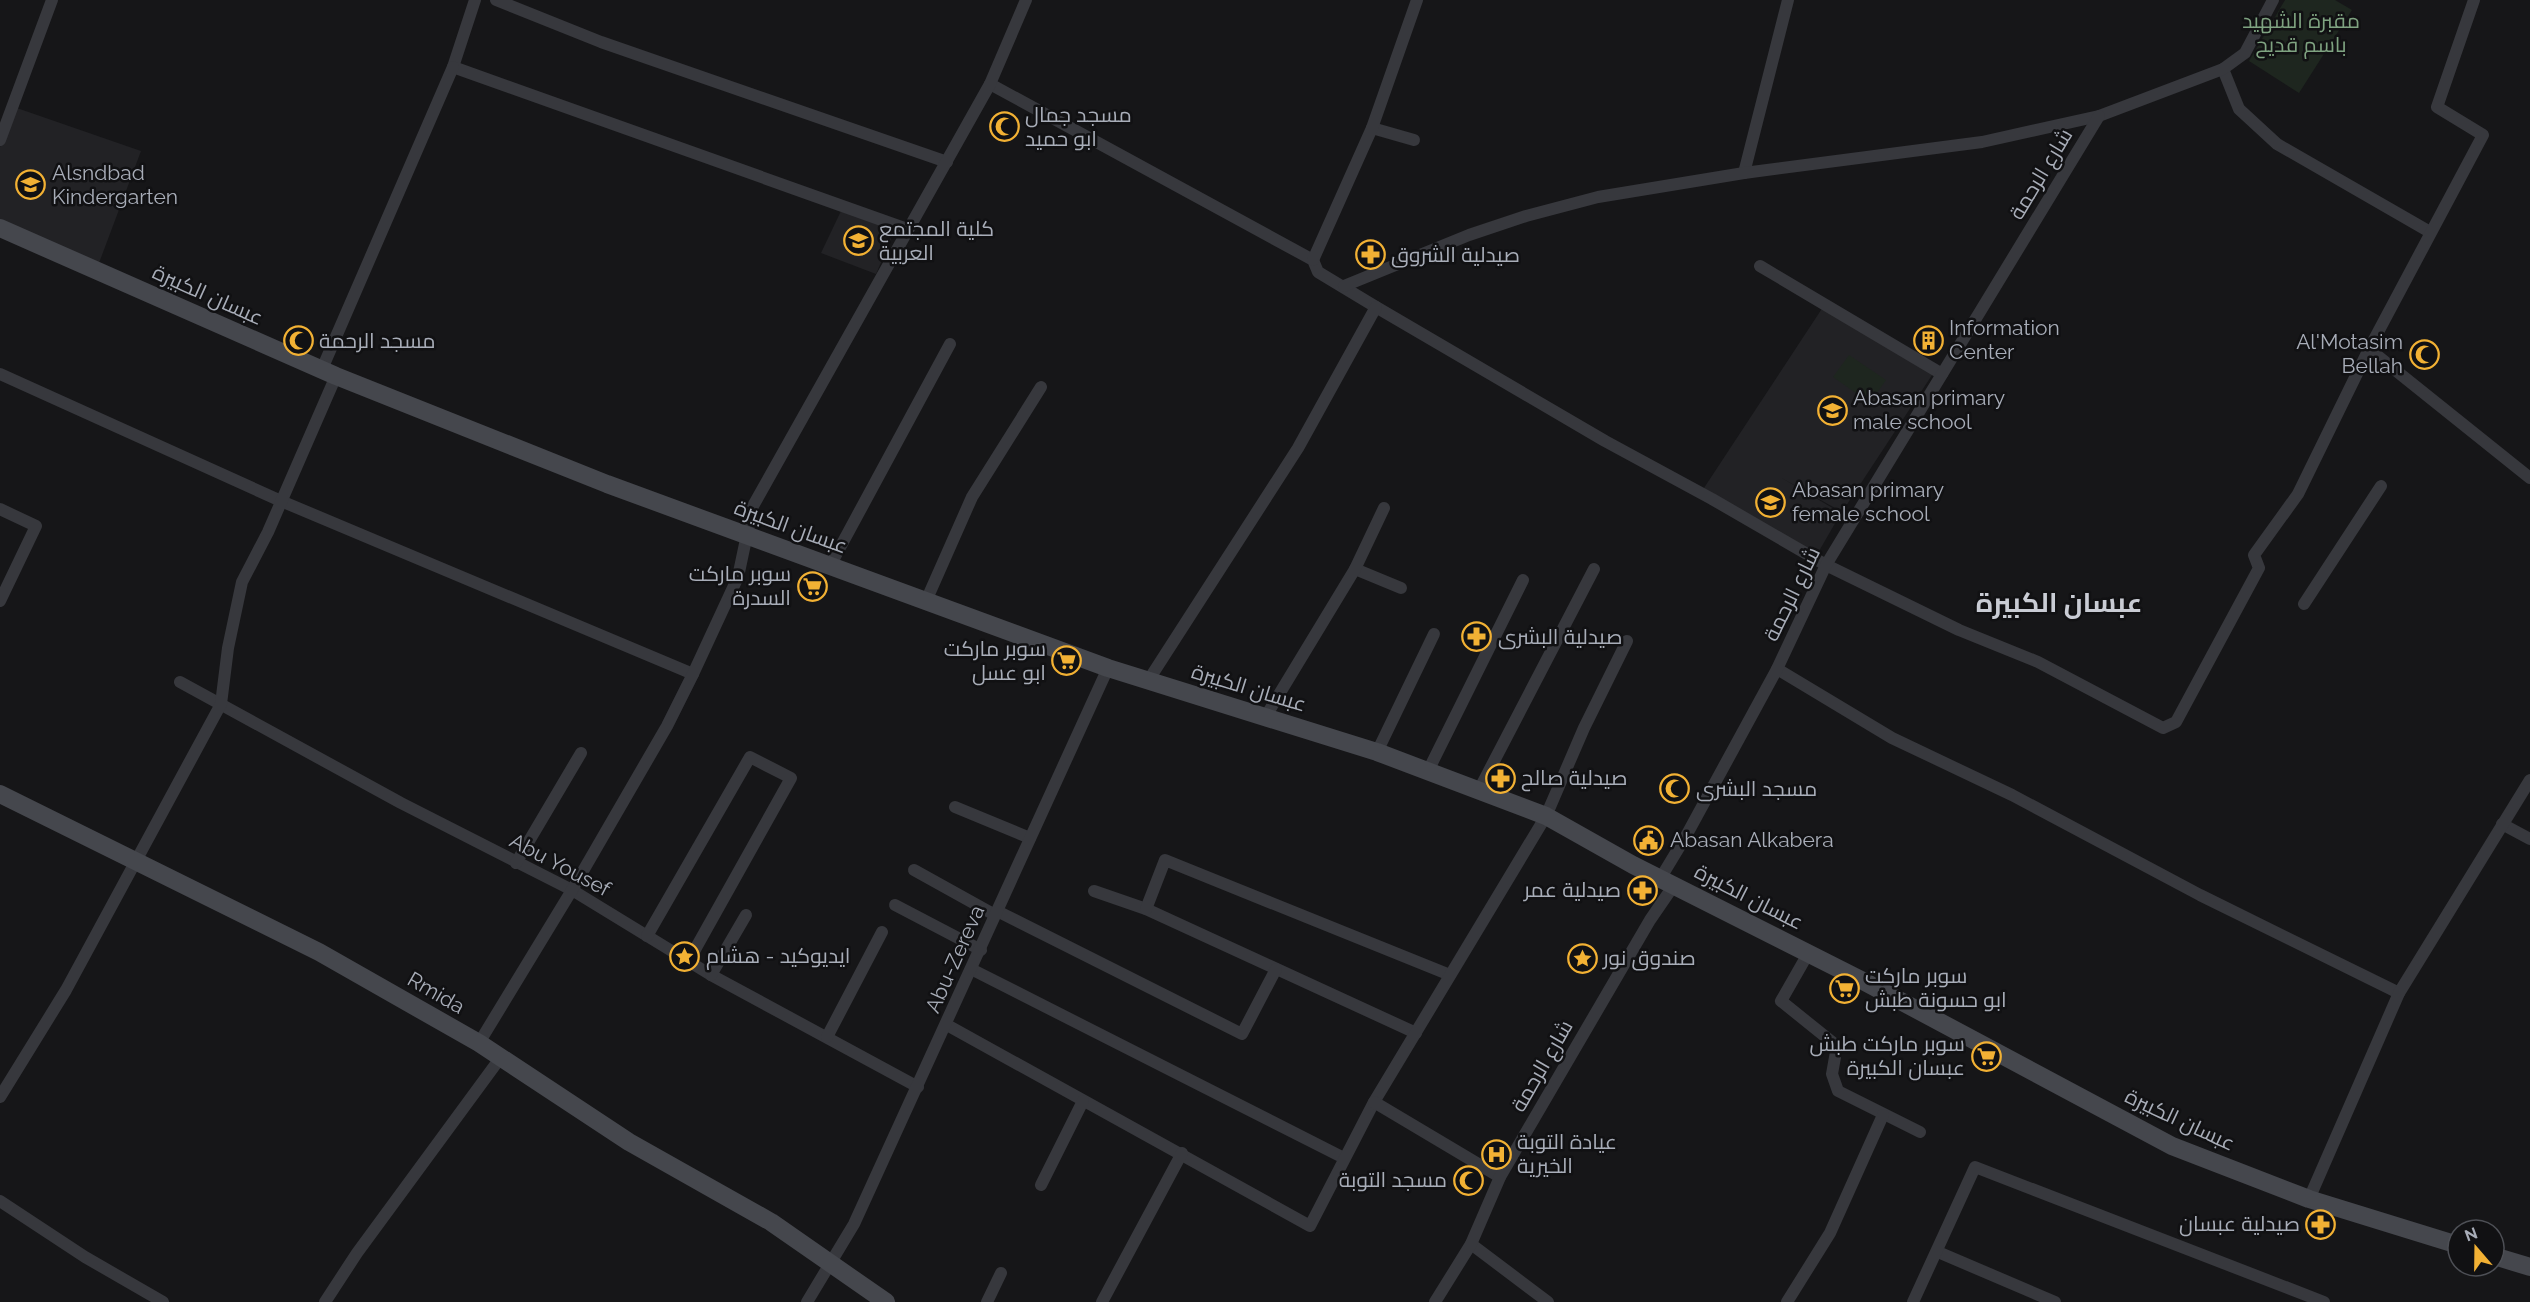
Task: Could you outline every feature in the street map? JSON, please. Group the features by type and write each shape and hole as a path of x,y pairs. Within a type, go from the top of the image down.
{"main road":[{"name":"عبسان الكبيرة","path":"0,228 329,373 607,484 1108,668 1377,752 1546,816 1667,882 1809,952 2172,1146 2309,1199 2446,1241"},
{"name":"Rmida","path":"0,794 136,859 319,952 479,1043 629,1142 771,1222 886,1302"},
{"path":"2506,1260 2530,1267"}],"street":[{"path":"0,140 52,0"},
{"path":"0,1097 66,990 221,704 228,648 242,582 280,501 329,373 453,67 475,0"},
{"path":"495,0 601,42 947,162"},
{"path":"479,1043 572,890 666,726 738,577 753,506 990,84 1026,0"},
{"path":"1313,260 1372,128 1417,0"},
{"path":"1744,172 1788,0"},
{"path":"1344,286 1468,235 1526,216 1598,197 1744,172 1982,142 2099,116 2223,69 2245,53 2272,0"},
{"path":"990,84 1313,260 1318,272 1376,307 1605,441 1826,565 1959,630 2038,662 2163,728 2176,722 2191,698 2259,568 2254,555 2298,494 2369,349 2483,135 2437,107 2474,0"},
{"path":"453,67 907,229"},
{"path":"2223,69 2239,110 2277,144 2430,232"},
{"name":"شارع الرحمة","path":"1435,1302 1471,1244 1500,1177 1650,920 1686,836 1777,669 1826,565 2099,116"},
{"path":"1372,128 1414,140"},
{"path":"1760,266 1942,374"},
{"path":"1148,681 1298,448 1376,307"},
{"path":"830,566 950,344"},
{"path":"2369,349 2530,478"},
{"path":"0,374 280,501 693,674"},
{"path":"926,601 972,497 1041,387"},
{"path":"2304,604 2381,486"},
{"path":"1266,716 1355,568 1384,508"},
{"path":"0,509 36,526 0,602"},
{"path":"1355,568 1401,588"},
{"path":"1479,790 1594,569"},
{"path":"1428,771 1523,580"},
{"path":"1377,752 1434,634"},
{"path":"947,1025 1182,1153 1310,1226 1374,1102 1546,816 1584,728 1627,641"},
{"name":"Abu-Zereva","path":"807,1302 832,1264 854,1224 947,1025 1108,668"},
{"path":"1777,669 1892,738 2012,795 2200,895 2399,993"},
{"name":"Abu Yousef","path":"180,682 516,863 572,890 688,962 918,1087"},
{"path":"516,863 581,753"},
{"path":"646,936 750,758 792,778 688,962"},
{"path":"2309,1199 2399,993 2530,780"},
{"path":"955,807 1030,838"},
{"path":"2502,824 2530,839"},
{"path":"1146,909 1165,860 1450,975"},
{"path":"914,870 1242,1034 1276,969"},
{"path":"1094,891 1146,909 1416,1033"},
{"path":"895,905 981,950"},
{"path":"711,975 746,915"},
{"path":"827,1037 882,932"},
{"path":"1809,952 1781,1001 1837,1046 1832,1074 1838,1091 1920,1132"},
{"path":"972,969 1344,1158"},
{"path":"325,1302 357,1253 501,1057"},
{"path":"1041,1185 1083,1101"},
{"path":"1374,1102 1500,1177"},
{"path":"1787,1302 1830,1233 1883,1115"},
{"path":"1102,1302 1182,1153"},
{"path":"1913,1302 1938,1252 1975,1167 2324,1302"},
{"path":"0,1201 85,1257 163,1302"},
{"path":"1471,1244 1548,1302"},
{"path":"1938,1252 2055,1302"},
{"path":"987,1302 1001,1273"}],"shaded area":[{"path":"14,107 141,151 99,263 0,222 0,147"},
{"name":"كلية المجتمع العربية","path":"841,211 895,230 876,274 821,253"},
{"name":"Abasan primary male school","path":"1825,304 1934,372 1842,512 1780,477 1841,513 1815,558 1702,491"}],"green space":[{"name":"مقبرة الشهيد باسم قديح","path":"2285,0 2335,0 2352,10 2299,93 2249,61"},
{"path":"1849,355 1886,380 1870,403 1833,377"}],"place":[{"name":"مسجد جمال ابو حميد","path":"1004,127"},
{"name":"Alsndbad Kindergarten","path":"31,185"},
{"name":"كلية المجتمع العربية","path":"858,241"},
{"name":"صيدلية الشروق","path":"1370,255"},
{"name":"Information Center","path":"1928,340"},
{"name":"مسجد الرحمة","path":"298,341"},
{"name":"Al'Motasim Bellah","path":"2424,354"},
{"name":"Abasan primary male school","path":"1832,410"},
{"name":"Abasan primary female school","path":"1771,502"},
{"name":"سوبر ماركت السدرة","path":"812,586"},
{"name":"صيدلية البشرى","path":"1477,637"},
{"name":"سوبر ماركت ابو عسل","path":"1067,661"},
{"name":"صيدلية صالح","path":"1500,778"},
{"name":"مسجد البشرى","path":"1675,789"},
{"name":"Abasan Alkabera","path":"1649,840"},
{"name":"صيدلية عمر","path":"1642,890"},
{"name":"ايديوكيد - هشام","path":"685,956"},
{"name":"صندوق نور","path":"1582,958"},
{"name":"سوبر ماركت ابو حسونة طبش","path":"1844,988"},
{"name":"سوبر ماركت طبش عبسان الكبيرة","path":"1986,1056"},
{"name":"عيادة التوبة الخيرية","path":"1496,1154"},
{"name":"مسجد التوبة","path":"1468,1180"},
{"name":"صيدلية عبسان","path":"2321,1224"}],"district":[{"name":"عبسان الكبيرة","path":"2059,603"}]}
